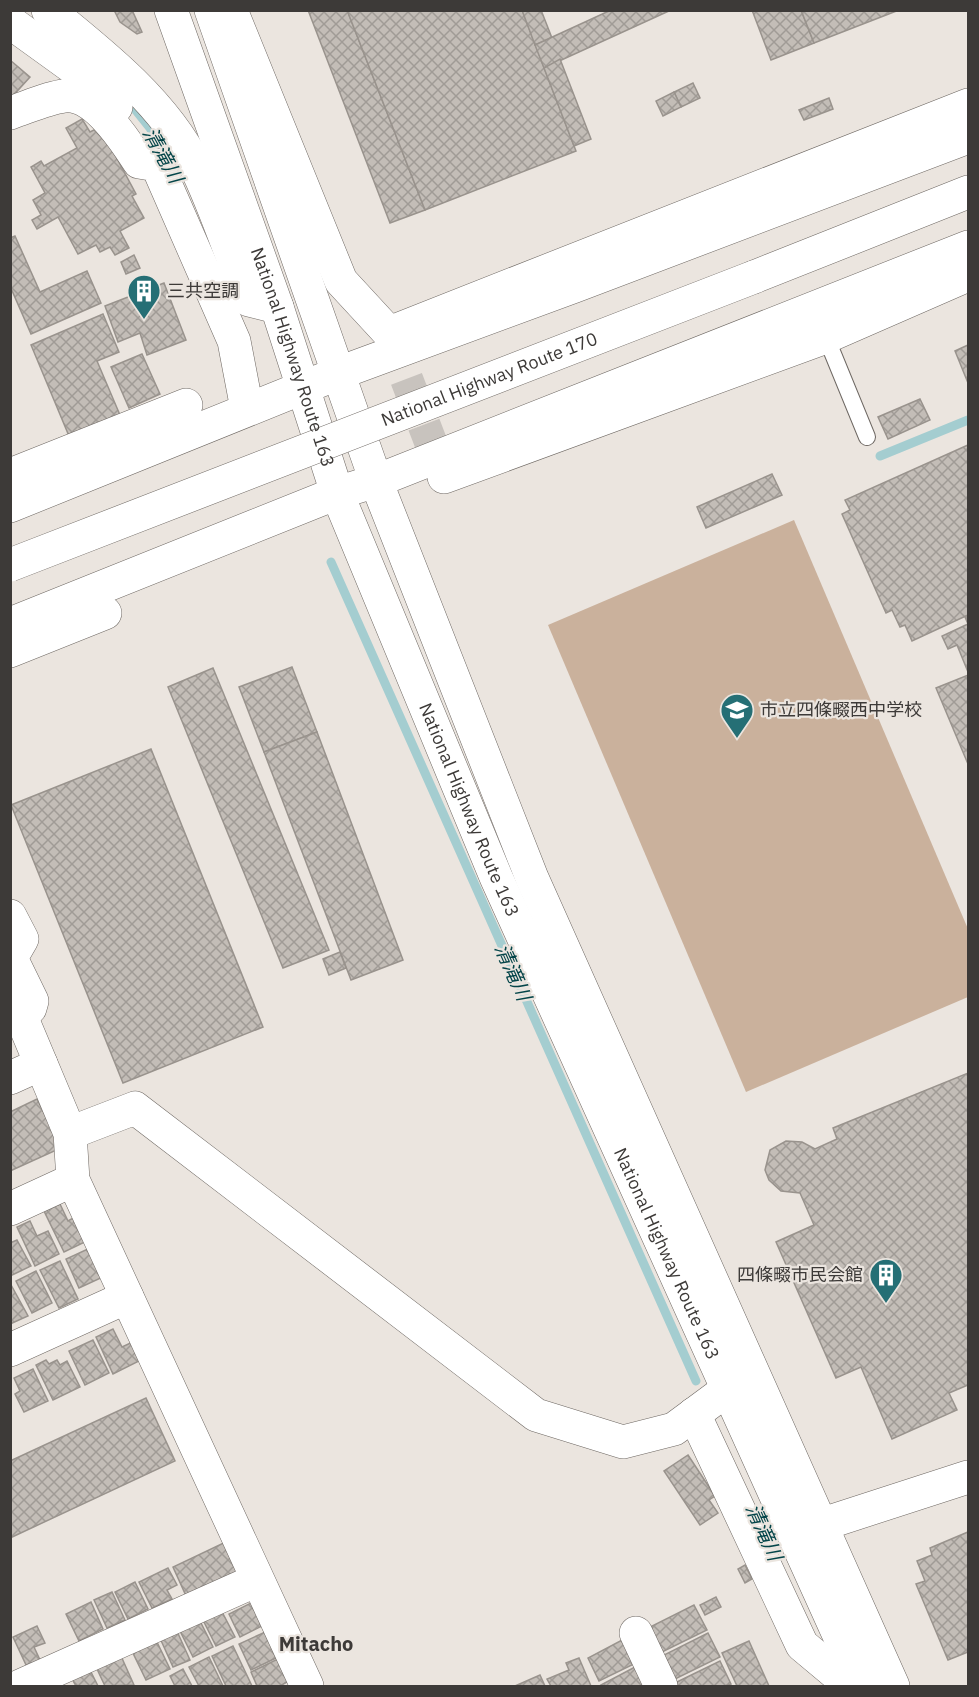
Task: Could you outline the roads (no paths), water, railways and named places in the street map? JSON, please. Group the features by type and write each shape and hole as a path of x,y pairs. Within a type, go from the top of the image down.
{"main road":[{"path":"48,10 102,54 156,108 194,163 249,300 277,307"},
{"name":"National Highway Route 163","path":"171,10 277,307 336,493 496,877 862,1686"},
{"name":"National Highway Route 163","path":"211,10 376,481 532,878 893,1686"},
{"path":"231,10 341,281 389,333 969,105"},
{"path":"10,22 82,74 107,98 136,131 157,165 234,341 248,409"},
{"path":"10,113 66,95 89,103 119,131 139,162 157,165"},
{"path":"10,506 339,373 969,137"},
{"name":"National Highway Route 170","path":"10,565 969,192"},
{"path":"10,624 336,493 376,481 969,247"},
{"path":"444,477 826,337 969,275"},
{"path":"10,475 186,405"},
{"path":"10,651 105,613"},
{"path":"10,916 22,939 11,958 32,1001 26,1028"},
{"path":"10,990 70,1133 73,1180 307,1686"},
{"path":"10,1078 41,1064"},
{"path":"70,1133 135,1108 536,1415 623,1442 674,1429 728,1389"},
{"path":"10,1209 73,1180"},
{"path":"10,1350 127,1297"},
{"path":"694,1414 802,1645 851,1686"},
{"path":"820,1525 969,1477"},
{"path":"20,1686 257,1580"},
{"path":"636,1633 662,1686"}],"lane":[{"path":"826,337 867,437"}],"waterway":[{"name":"清滝川","path":"126,98 150,128 166,158"},
{"path":"880,456 968,420"},
{"name":"清滝川","path":"331,562 696,1381"}],"tunnel":[{"path":"389,333 444,477"}],"place":[{"name":"三共空調","path":"144,320"},
{"name":"市立四條畷西中学校","path":"737,739"},
{"name":"四條畷市民会館","path":"886,1304"}],"district":[{"name":"Mitacho","path":"316,1644"}]}
